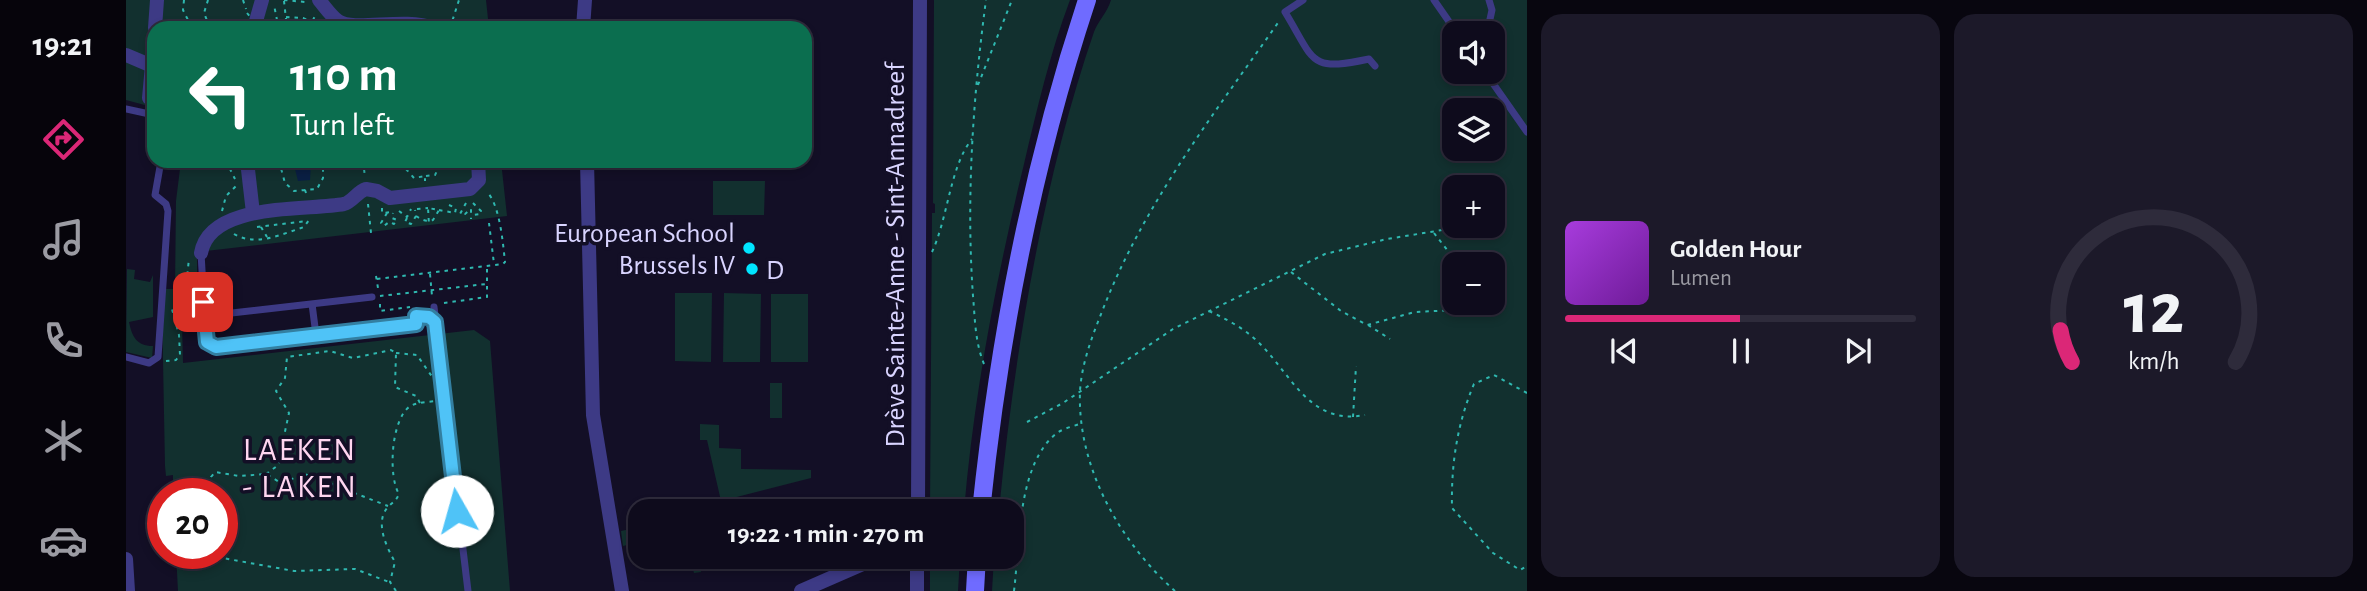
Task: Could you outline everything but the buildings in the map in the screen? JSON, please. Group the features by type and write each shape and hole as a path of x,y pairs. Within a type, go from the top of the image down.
{"main road":[{"path":"982,499 994,402 1015,276 1056,103 1087,0"},
{"path":"975,591 977,569"}],"street":[{"path":"156,21 157,0"},
{"path":"258,21 262,0"},
{"path":"584,21 585,0"},
{"name":"Drève Sainte-Anne - Sint-Annadreef","path":"918,499 920,0"},
{"path":"315,2 338,21"},
{"path":"126,55 147,64"},
{"path":"475,195 477,168"},
{"path":"587,168 593,415 622,591"},
{"path":"248,169 253,213"},
{"path":"203,247 225,223 253,213 346,203 366,189 390,198 470,189 475,195"},
{"path":"126,559 128,591"},
{"path":"802,591 852,569"},
{"path":"917,569 917,591"}],"lane":[{"path":"1303,0 1285,12 1311,57 1320,63 1341,66 1369,59 1375,66"},
{"path":"1434,0 1449,21"},
{"path":"1489,0 1492,10 1490,21"},
{"path":"1493,84 1527,132"},
{"path":"126,109 147,114"},
{"path":"126,357 154,362 158,357 161,290 166,276 168,209 155,195 160,168"},
{"path":"203,247 207,342 212,346 416,324 416,316 429,317 435,322"},
{"path":"205,316 372,297"},
{"path":"312,304 316,335"},
{"path":"433,306 468,591"}],"path":[{"path":"184,0 183,10 188,21"},
{"path":"207,21 204,13 208,0"},
{"path":"243,0 252,21"},
{"path":"274,0 276,21"},
{"path":"286,21 284,0 315,2"},
{"path":"452,21 460,0"},
{"path":"984,365 976,336 971,263 973,139 986,0"},
{"path":"977,89 1012,0"},
{"path":"1175,591 1139,553 1106,502 1092,466 1080,390 1087,348 1145,217 1285,12"},
{"path":"286,17 309,21"},
{"path":"930,256 943,226 961,160 973,139"},
{"path":"281,168 285,183 294,191 305,190"},
{"path":"405,168 414,177 435,175 438,168"},
{"path":"225,223 222,210 226,196 248,169"},
{"path":"425,176 427,194"},
{"path":"377,279 505,262 490,194 475,195 473,203"},
{"path":"460,201 468,197"},
{"path":"429,223 428,208 455,213 456,208 449,204 451,201 457,204"},
{"path":"473,203 479,207 481,214 472,217 473,210 468,208 466,214 460,214 463,206 473,203"},
{"path":"368,205 371,233"},
{"path":"407,218 405,222 411,224 416,216 415,209"},
{"path":"429,223 437,217 439,210"},
{"path":"387,212 381,223 384,226 389,222 394,224 397,220 392,218 393,212"},
{"path":"416,216 429,223"},
{"path":"494,265 488,223 498,222"},
{"path":"1027,422 1173,329 1325,254 1442,230"},
{"path":"1433,232 1449,252"},
{"path":"154,362 176,360 180,355 179,335 172,309 186,289 189,256 203,247"},
{"path":"380,311 487,297 487,266"},
{"path":"1290,271 1341,311 1390,339"},
{"path":"429,273 433,306"},
{"path":"381,296 487,284"},
{"path":"1208,311 1255,338 1282,366 1297,392 1321,411 1353,418 1365,415"},
{"path":"1367,325 1415,312 1442,311"},
{"path":"211,478 215,472 239,476 266,474 277,467 287,448 284,436 289,413 276,391 285,378 287,357 330,351 353,358 391,350 417,355 424,362 444,401 411,405 401,420 393,449 391,475 399,494 382,523 389,553 395,562 390,582"},
{"path":"396,353 395,387 416,396 421,403"},
{"path":"1353,418 1356,366"},
{"path":"1527,393 1494,375 1474,384 1462,412 1452,477 1452,508 1493,554 1520,570 1527,566"},
{"path":"1014,591 1025,497 1034,459 1058,432 1083,422"},
{"path":"266,474 281,482 304,474 313,475 328,485 389,507"},
{"path":"238,560 294,571 355,569 390,582 396,591"}],"green space":[{"path":"126,0 486,0 488,21 147,21 147,106 126,100"},
{"path":"934,0 1070,0 1044,81 1004,250 980,380 965,499 930,499"},
{"path":"1111,0 1527,0 1527,591 992,591 993,569 1024,569 1024,499 1000,499 1005,452 1022,330 1045,207 1094,32"},
{"path":"180,168 502,168 507,216 197,252 197,321 182,323 183,363 474,330 490,341 510,591 178,591 177,569 238,569 238,478 166,476 162,307 164,289 175,289 176,201"},
{"path":"713,181 765,181 764,215 713,215"},
{"path":"127,269 135,270 134,279 150,282 153,275 153,317 129,322 139,342 153,346 152,358 126,352"},
{"path":"675,293 712,293 711,362 675,361"},
{"path":"724,293 761,294 760,362 723,362"},
{"path":"771,294 808,294 808,362 771,362"},
{"path":"770,383 782,383 782,418 770,418"},
{"path":"700,424 719,425 719,448 741,449 741,469 811,470 811,478 721,499 707,440 700,440"},
{"path":"628,530 628,545 623,546 621,531"},
{"path":"930,569 959,569 958,591 930,591"}],"water":[{"path":"295,168 311,168 310,180 298,181"}],"place":[{"name":"European School Brussels IV","path":"749,248"},
{"name":"D","path":"752,269"}],"district":[{"name":"LAEKEN - LAKEN","path":"300,468"}],"route":[{"path":"203,302 207,342 216,347 416,324 416,316 432,319 435,322 457,511"}]}
